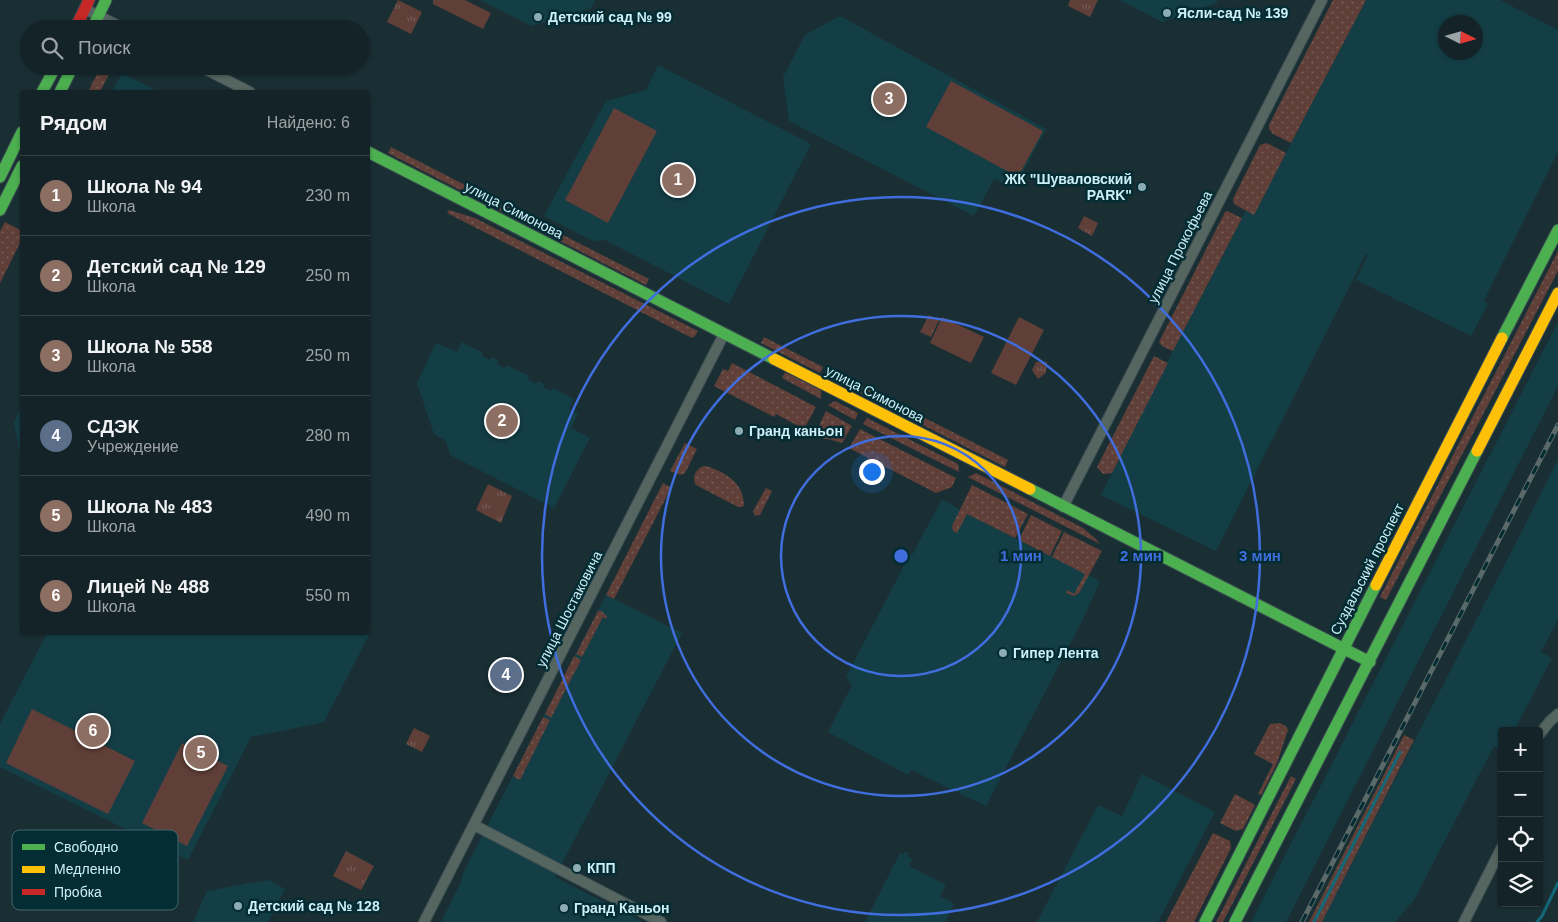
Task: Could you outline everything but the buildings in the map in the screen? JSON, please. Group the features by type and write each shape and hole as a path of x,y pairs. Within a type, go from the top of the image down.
{"main road":[{"path":"96,20 106,0"},
{"path":"79,20 87,4"},
{"path":"43,90 51,75"},
{"path":"61,90 68,75"},
{"path":"0,177 20,136"},
{"name":"улица Симонова","path":"370,153 1370,662"},
{"path":"0,210 20,170"},
{"name":"Суздальский проспект","path":"1205,922 1558,230"},
{"path":"1235,922 1558,293"}],"street":[{"name":"улица Прокофьева","path":"1063,507 1322,0"},
{"path":"87,4 98,15 108,20"},
{"path":"217,75 246,90"},
{"name":"улица Шостаковича","path":"424,922 724,334"},
{"path":"1543,730 1558,714"},
{"path":"474,825 661,922"},
{"path":"1464,922 1498,854"}],"shaded area":[{"name":"Детский сад № 99","path":"480,0 595,0 591,8 532,26"},
{"name":"Ясли-сад № 139","path":"1120,0 1218,0 1216,3 1162,22"},
{"path":"1366,0 1500,0 1558,30 1558,152 1488,292 1484,301 1488,304 1471,336 1356,280 1368,255 1366,254 1216,551 1101,495 1246,210 1254,214"},
{"path":"840,16 1046,129 1014,189 994,179 974,216 789,121 783,77 805,35"},
{"path":"658,65 811,144 729,304 605,240 593,241 544,216 606,101 646,90"},
{"path":"121,75 126,75 155,90 113,90"},
{"path":"1558,322 1558,386 1286,922 1251,922"},
{"path":"462,342 483,353 482,356 490,360 492,357 498,360 497,364 504,368 506,365 529,376 528,380 536,384 538,381 544,384 543,387 551,391 553,388 574,399 569,409 578,414 571,428 590,438 554,508 450,455 446,441 434,434 417,383 436,343 457,352"},
{"path":"20,410 20,453 14,423"},
{"path":"1558,460 1558,619 1541,652 1552,658 1516,727 1498,727 1498,748 1494,746 1414,900 1395,922 1322,922"},
{"path":"942,499 967,514 1100,581 1085,615 986,806 911,770 908,775 828,732 852,685 846,677 910,554 912,555"},
{"path":"606,595 682,633 555,877 643,922 441,922 460,884 463,873"},
{"path":"46,635 368,635 368,637 324,722 251,737 188,860 178,855 178,830 127,830 0,767 0,724"},
{"path":"1142,774 1215,812 1158,922 1037,922 1098,805 1122,816"},
{"path":"905,852 909,853 907,856 912,859 909,866 946,885 940,896 954,904 945,922 865,922 900,853 903,855"},
{"name":"Детский сад № 128","path":"269,880 285,889 268,922 193,922 207,891"}],"green space":[{"path":"398,0 422,12 411,34 387,22"},
{"path":"433,0 465,0 491,13 483,29 433,4"},
{"path":"1070,0 1098,0 1090,17 1068,6"},
{"path":"1333,0 1366,0 1291,143 1273,134 1269,129 1269,125"},
{"path":"96,75 108,75 101,90 89,90"},
{"path":"951,81 1043,131 1018,177 926,127"},
{"path":"614,108 657,131 608,223 565,200"},
{"path":"1267,143 1286,153 1254,215 1234,204 1233,199 1260,145"},
{"path":"391,147 649,279 646,285 388,153"},
{"path":"449,210 475,218 698,331 692,338 447,213"},
{"path":"1227,211 1242,218 1173,351 1162,346 1159,342"},
{"path":"1084,216 1098,223 1092,236 1078,228"},
{"path":"5,222 20,230 20,243 0,283 0,231"},
{"path":"1558,251 1558,271 1386,600 1380,597"},
{"path":"929,315 939,320 931,337 920,332"},
{"path":"942,317 984,337 971,363 930,343"},
{"path":"1019,317 1044,330 1016,385 991,373"},
{"path":"764,337 823,367 820,373 761,343"},
{"path":"1154,356 1168,363 1112,473 1103,474 1097,467"},
{"path":"1036,362 1047,362 1046,373 1038,379 1032,370"},
{"path":"732,363 816,407 804,429 776,414 774,417 714,386 723,369 728,371"},
{"path":"832,371 1008,460 1005,467 829,377"},
{"path":"785,372 821,390 821,399 782,378"},
{"path":"835,401 858,413 855,420 828,405"},
{"path":"826,411 852,426 842,443 823,439 826,433 818,428"},
{"path":"867,418 958,464 959,472 863,424"},
{"path":"860,429 956,478 952,487 936,493 849,448"},
{"path":"685,443 697,449 685,473 681,475 670,471"},
{"path":"704,466 719,471 737,484 742,493 744,505 742,507 738,507 696,485 695,474"},
{"path":"976,473 1083,528 1100,544 968,477"},
{"path":"663,483 671,488 614,599 606,595"},
{"path":"488,484 512,496 501,523 476,510"},
{"path":"972,485 1028,514 1015,538 967,514 957,533 953,531 952,526"},
{"path":"766,488 772,491 760,515 755,516 753,511"},
{"path":"1031,515 1062,531 1050,556 1019,540"},
{"path":"1064,532 1102,551 1079,593 1074,596 1066,593 1067,590 1074,594 1085,574 1052,557"},
{"path":"598,611 607,616 606,619 603,617 582,657 576,654"},
{"path":"574,656 581,660 551,718 545,714"},
{"path":"32,709 135,761 108,814 6,763"},
{"path":"543,717 550,720 520,780 513,776"},
{"path":"1280,723 1286,726 1288,730 1277,763 1261,795 1258,794 1273,764 1254,754 1270,724"},
{"path":"414,728 430,736 422,752 406,744"},
{"path":"1404,735 1414,740 1322,922 1309,922"},
{"path":"182,743 228,766 187,846 178,841 178,830 156,830 142,823"},
{"path":"1291,776 1296,779 1223,922 1216,922"},
{"path":"1235,794 1255,805 1243,829 1236,831 1220,823"},
{"path":"1213,833 1230,841 1231,848 1194,922 1166,922"},
{"path":"346,851 374,866 361,890 333,876"}],"waterway":[{"path":"1314,922 1400,752"},
{"path":"1537,922 1542,916 1558,883"}],"railway":[{"path":"1302,922 1558,425"}],"traffic: fast":[{"path":"96,20 106,0"},
{"path":"43,90 51,75"},
{"path":"61,90 68,75"},
{"path":"0,177 20,136"},
{"path":"370,153 774,359"},
{"path":"0,210 20,170"},
{"path":"1502,338 1558,230"},
{"path":"1235,922 1477,451"},
{"path":"1030,489 1370,662"},
{"path":"1205,922 1376,585"}],"traffic: slow":[{"path":"1477,451 1558,293"},
{"path":"1376,585 1502,338"},
{"path":"774,359 1030,489"}],"traffic: jam":[{"path":"79,20 89,0"}],"place":[{"name":"Ясли-сад № 139","path":"1167,13"},
{"name":"Детский сад № 99","path":"538,17"},
{"name":"Школа № 558","path":"889,99"},
{"name":"Школа № 94","path":"678,180"},
{"name":"ЖК \"Шуваловский PARK\"","path":"1142,187"},
{"name":"Детский сад № 129","path":"502,421"},
{"name":"Гранд каньон","path":"739,431"},
{"name":"Гипер Лента","path":"1003,653"},
{"name":"СДЭК","path":"506,675"},
{"name":"Лицей № 488","path":"93,731"},
{"name":"Школа № 483","path":"201,753"},
{"name":"КПП","path":"577,868"},
{"name":"Детский сад № 128","path":"238,906"},
{"name":"Гранд Каньон","path":"564,908"}]}
